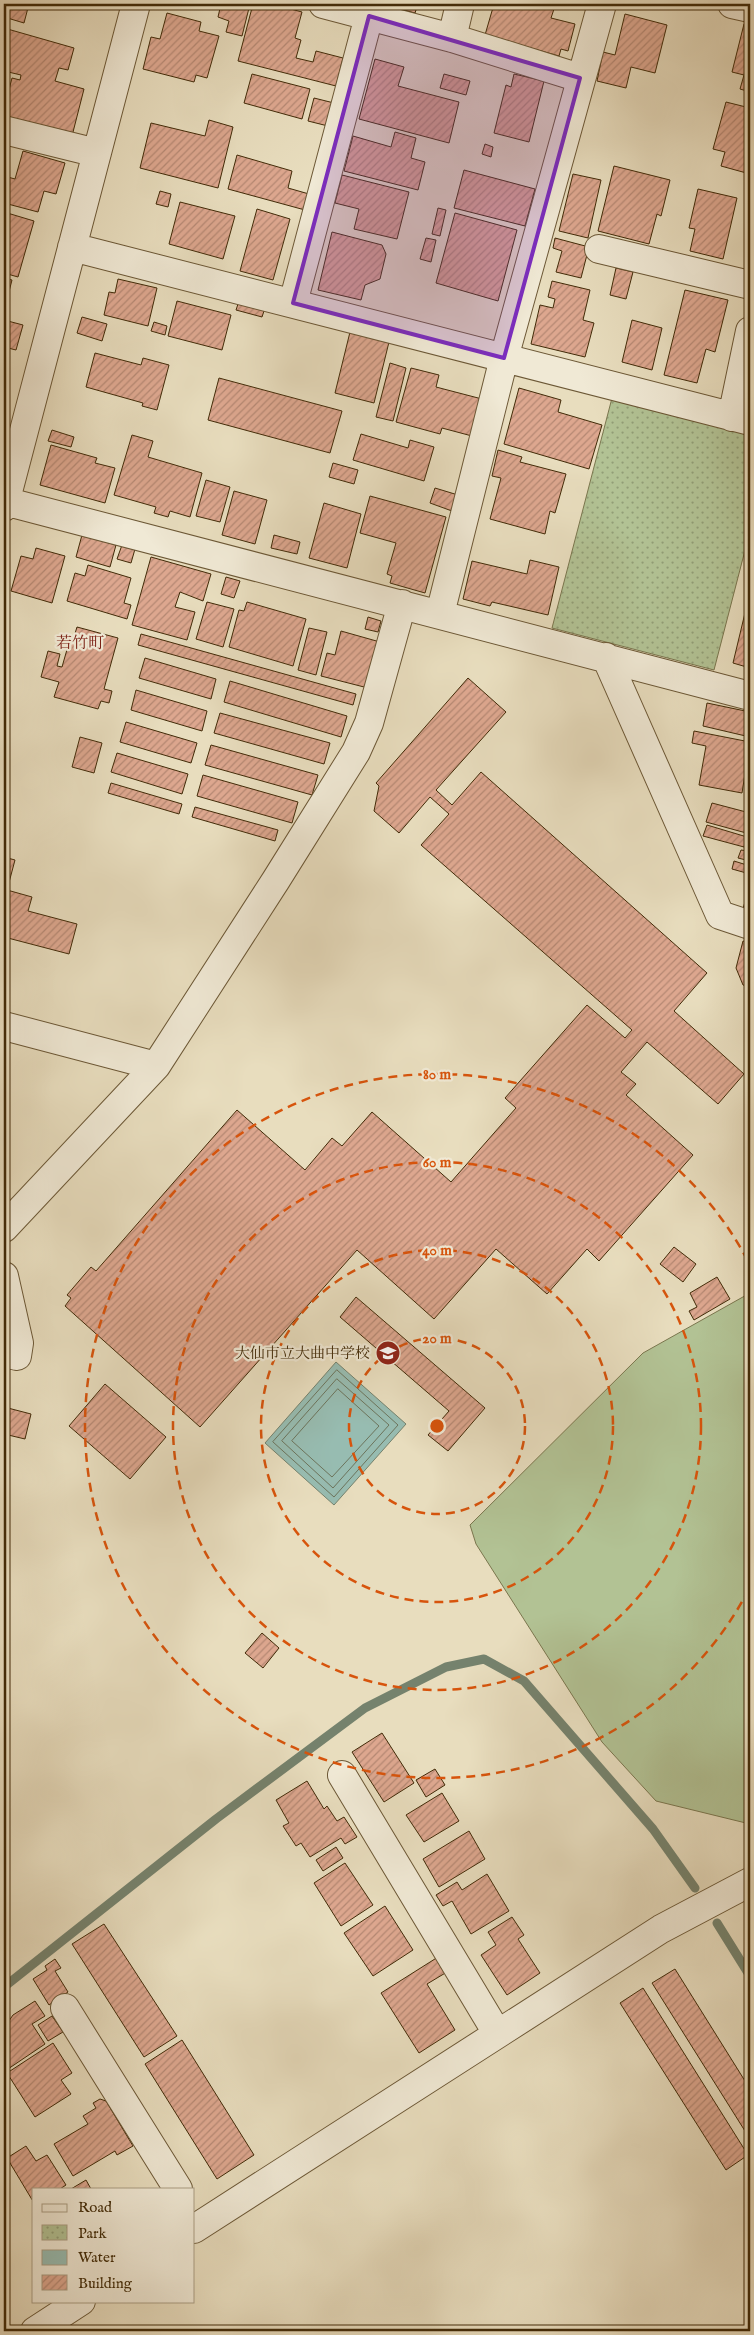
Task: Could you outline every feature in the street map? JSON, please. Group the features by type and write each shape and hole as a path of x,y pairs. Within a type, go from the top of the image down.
{"street":[{"path":"136,4 4,503 402,604 750,696"},
{"path":"323,4 452,38 580,78"},
{"path":"452,38 460,4"},
{"path":"440,614 504,358 602,4"},
{"path":"732,4 750,8"},
{"path":"293,303 369,16"},
{"path":"4,130 96,153"},
{"path":"72,247 741,419 750,331"},
{"path":"598,249 750,284"},
{"path":"4,1228 156,1066 356,752 369,723 402,604"},
{"path":"606,657 720,915 750,925"},
{"path":"4,1026 156,1066"},
{"path":"4,1276 19,1343 17,1356 4,1353"},
{"path":"342,1775 497,2033"},
{"path":"196,2223 661,1928 750,1882"},
{"path":"65,2008 177,2188"},
{"path":"35,2331 80,2302"}],"highlighted area":[{"path":"369,16 580,78 504,358 293,303"}],"green space":[{"path":"612,398 750,435 750,531 714,670 552,628"},
{"path":"750,1293 750,1824 656,1801 602,1742 476,1544 470,1525 643,1353"}],"water":[{"path":"336,1362 406,1424 334,1505 265,1443"}],"building":[{"path":"4,4 29,4 24,23 4,17"},
{"path":"221,4 250,4 242,36 226,32 229,21 218,17"},
{"path":"253,4 272,4 302,12 295,38 301,40 296,58 313,62 316,51 343,58 336,86 238,61"},
{"path":"382,4 418,4 415,13"},
{"path":"426,4 443,4 442,8"},
{"path":"494,4 548,4 555,6 551,18 575,24 568,51 561,49 559,56 485,35"},
{"path":"167,13 201,22 199,31 219,36 207,78 196,75 194,82 143,69 151,37 160,39"},
{"path":"625,14 667,25 655,73 631,67 626,88 597,81 603,52 615,55"},
{"path":"744,24 750,26 750,92 740,89 744,75 732,72"},
{"path":"4,28 74,48 68,70 59,68 55,81 84,89 72,136 4,117 4,109 12,78 20,80 21,75 4,71"},
{"path":"375,59 404,67 398,86 459,102 449,143 359,119"},
{"path":"252,74 310,89 302,119 244,103"},
{"path":"444,74 470,81 466,95 440,88"},
{"path":"514,74 544,81 529,142 494,133 506,85 511,87"},
{"path":"314,98 334,103 328,126 308,121"},
{"path":"726,102 750,108 750,174 721,166 725,152 713,149"},
{"path":"209,120 233,127 218,188 140,168 151,123 205,136"},
{"path":"395,132 416,138 411,158 425,162 418,190 344,171 353,136 391,147"},
{"path":"485,144 493,147 491,157 482,154"},
{"path":"23,151 65,163 56,194 44,191 38,212 4,203 4,176 15,179"},
{"path":"237,155 292,171 288,188 309,194 305,210 228,189"},
{"path":"614,166 670,180 661,216 657,214 649,244 598,231"},
{"path":"464,170 535,189 525,226 454,208"},
{"path":"573,174 601,180 588,238 559,231"},
{"path":"342,175 409,192 397,239 354,229 359,209 335,203"},
{"path":"698,189 737,198 723,259 690,251 695,229 689,228"},
{"path":"160,191 171,194 168,207 156,204"},
{"path":"180,202 235,216 223,259 169,244"},
{"path":"438,208 446,210 440,236 432,234"},
{"path":"257,209 290,219 273,280 240,271"},
{"path":"4,212 34,221 18,277 4,273"},
{"path":"455,213 517,230 498,301 436,283"},
{"path":"332,232 382,245 386,254 380,279 365,285 361,300 318,290"},
{"path":"426,238 436,240 431,262 420,259"},
{"path":"555,238 589,247 581,278 556,272 562,251 553,248"},
{"path":"616,268 633,272 626,299 610,295"},
{"path":"4,278 12,280 4,311"},
{"path":"118,279 157,288 148,326 104,315 109,292 115,293"},
{"path":"552,281 590,290 583,320 594,323 585,357 531,344 540,305 553,308 555,299 548,297"},
{"path":"685,290 728,300 715,352 706,349 697,383 664,375"},
{"path":"177,301 231,315 222,350 168,336"},
{"path":"239,301 265,308 262,317 236,310"},
{"path":"82,317 107,324 102,341 77,333"},
{"path":"4,320 23,325 16,350 4,347"},
{"path":"632,320 662,328 652,370 622,362"},
{"path":"154,322 167,326 165,335 151,331"},
{"path":"350,332 389,342 374,403 335,393"},
{"path":"95,353 141,365 143,358 169,365 157,410 142,406 143,403 86,387"},
{"path":"390,363 406,368 393,421 376,417"},
{"path":"411,368 439,375 436,387 482,399 472,436 442,428 440,434 396,422"},
{"path":"219,378 342,411 330,453 208,420"},
{"path":"519,388 561,400 558,412 602,425 589,469 504,444"},
{"path":"52,430 74,437 71,447 48,441"},
{"path":"361,434 408,448 410,440 434,447 424,481 353,460"},
{"path":"132,435 153,441 148,457 202,473 190,517 170,511 168,517 154,513 156,507 114,495"},
{"path":"51,445 97,458 95,463 115,468 105,503 40,485"},
{"path":"498,450 522,457 520,462 566,474 555,513 550,511 545,534 490,519 501,478 492,476"},
{"path":"333,463 358,470 354,484 329,477"},
{"path":"206,480 230,487 220,522 196,516"},
{"path":"435,488 458,495 452,511 430,503"},
{"path":"234,491 267,500 255,544 222,535"},
{"path":"370,496 446,517 425,593 390,583 392,576 387,574 396,543 360,533"},
{"path":"324,503 361,514 347,568 309,558"},
{"path":"82,535 116,545 110,567 76,557"},
{"path":"274,535 300,542 297,554 271,548"},
{"path":"122,545 135,549 131,563 117,559"},
{"path":"36,548 65,556 52,603 11,591 21,556 33,559"},
{"path":"151,557 211,574 203,601 180,592 175,607 195,612 187,640 132,625"},
{"path":"530,560 559,567 548,615 492,602 490,606 463,599 472,561 527,574"},
{"path":"88,565 131,578 124,603 131,605 127,619 67,601 75,573 85,576"},
{"path":"226,577 240,581 234,598 221,594"},
{"path":"750,592 750,668 733,663"},
{"path":"207,602 234,609 223,647 196,639"},
{"path":"247,602 306,619 293,666 229,647 239,610 244,611"},
{"path":"368,617 381,621 378,632 365,629"},
{"path":"77,627 118,638 104,689 112,691 109,703 101,701 98,709 54,697 59,682 41,677 48,651 60,654 57,666 62,667 70,639 73,640"},
{"path":"309,628 327,632 316,675 298,670"},
{"path":"341,631 380,642 368,688 321,676 327,653 335,655"},
{"path":"141,634 356,694 353,705 138,645"},
{"path":"145,658 216,679 211,699 139,678"},
{"path":"468,678 506,712 436,790 452,805 481,772 707,973 674,1011 744,1074 718,1104 647,1042 621,1072 636,1084 626,1095 693,1155 599,1261 587,1249 547,1294 496,1249 434,1319 357,1250 200,1427 65,1306 71,1298 67,1295 91,1267 96,1271 237,1110 305,1170 332,1138 342,1146 372,1112 451,1182 516,1108 505,1098 587,1005 625,1038 632,1030 421,845 449,814 430,797 399,833 374,811 379,786 376,783"},
{"path":"230,681 347,716 341,737 224,702"},
{"path":"136,690 207,711 202,731 131,710"},
{"path":"707,703 750,712 750,737 703,726"},
{"path":"220,713 330,743 324,764 214,733"},
{"path":"126,722 197,743 191,763 120,742"},
{"path":"694,731 750,742 742,793 699,785 706,746 692,743"},
{"path":"80,737 102,743 94,773 72,767"},
{"path":"211,745 318,775 312,795 205,765"},
{"path":"117,753 188,774 182,794 111,772"},
{"path":"203,775 298,802 292,823 197,796"},
{"path":"111,783 182,804 179,814 108,793"},
{"path":"712,803 750,813 750,834 706,822"},
{"path":"195,807 278,830 275,841 192,817"},
{"path":"707,825 747,837 744,847 703,836"},
{"path":"750,842 750,861 738,858 741,850 748,851"},
{"path":"4,857 15,860 7,890 32,897 28,911 77,924 69,954 4,937"},
{"path":"734,861 750,866 750,874 732,869"},
{"path":"750,885 750,915 742,912"},
{"path":"743,941 750,943 750,987 743,985 736,968"},
{"path":"674,1247 696,1264 683,1282 660,1264"},
{"path":"717,1277 730,1299 694,1320 689,1311 697,1307 690,1293"},
{"path":"356,1297 485,1408 448,1451 428,1435 449,1411 340,1317"},
{"path":"105,1384 166,1437 130,1479 69,1426"},
{"path":"4,1407 31,1414 25,1439 4,1434"},
{"path":"262,1633 279,1648 263,1668 245,1653"},
{"path":"382,1733 414,1783 384,1802 352,1752"},
{"path":"435,1769 445,1785 426,1797 416,1780"},
{"path":"307,1781 324,1809 327,1806 337,1821 344,1817 357,1837 345,1844 341,1838 310,1857 301,1843 296,1846 283,1826 289,1823 276,1800"},
{"path":"442,1793 459,1821 424,1842 406,1815"},
{"path":"469,1831 485,1859 439,1887 423,1859"},
{"path":"336,1847 343,1858 323,1871 316,1860"},
{"path":"345,1863 373,1905 341,1926 314,1883"},
{"path":"487,1874 509,1911 471,1934 452,1901 443,1906 436,1895 457,1882 462,1890"},
{"path":"385,1906 413,1950 373,1976 344,1933"},
{"path":"512,1917 524,1935 518,1939 540,1973 507,1995 481,1955 496,1945 488,1932"},
{"path":"104,1924 177,2036 144,2057 72,1944"},
{"path":"438,1957 447,1972 427,1984 455,2030 419,2053 381,1993"},
{"path":"55,1959 61,1968 55,1971 68,1992 49,2005 33,1979 47,1970 45,1966"},
{"path":"675,1969 750,2089 750,2139 652,1983"},
{"path":"643,1988 748,2155 726,2170 620,2003"},
{"path":"35,2001 45,2016 32,2024 45,2044 8,2069 4,2062 4,2028 13,2015"},
{"path":"52,2016 63,2032 48,2041 38,2025"},
{"path":"182,2040 254,2155 217,2179 145,2064"},
{"path":"53,2043 72,2073 61,2080 71,2094 35,2117 7,2073"},
{"path":"100,2099 106,2101 133,2146 117,2155 115,2151 73,2176 54,2144 88,2124 83,2116 96,2108 93,2103"},
{"path":"26,2146 36,2161 47,2155 66,2185 62,2188 32,2188 32,2200 7,2158"},
{"path":"86,2180 90,2188 73,2188"}],"waterway":[{"path":"4,1987 216,1819 365,1708 446,1667 484,1659 524,1681 653,1829 695,1888"},
{"path":"717,1923 750,1976"}],"place":[{"name":"大仙市立大曲中学校","path":"388,1353"}],"district":[{"name":"若竹町","path":"80,644"}]}
